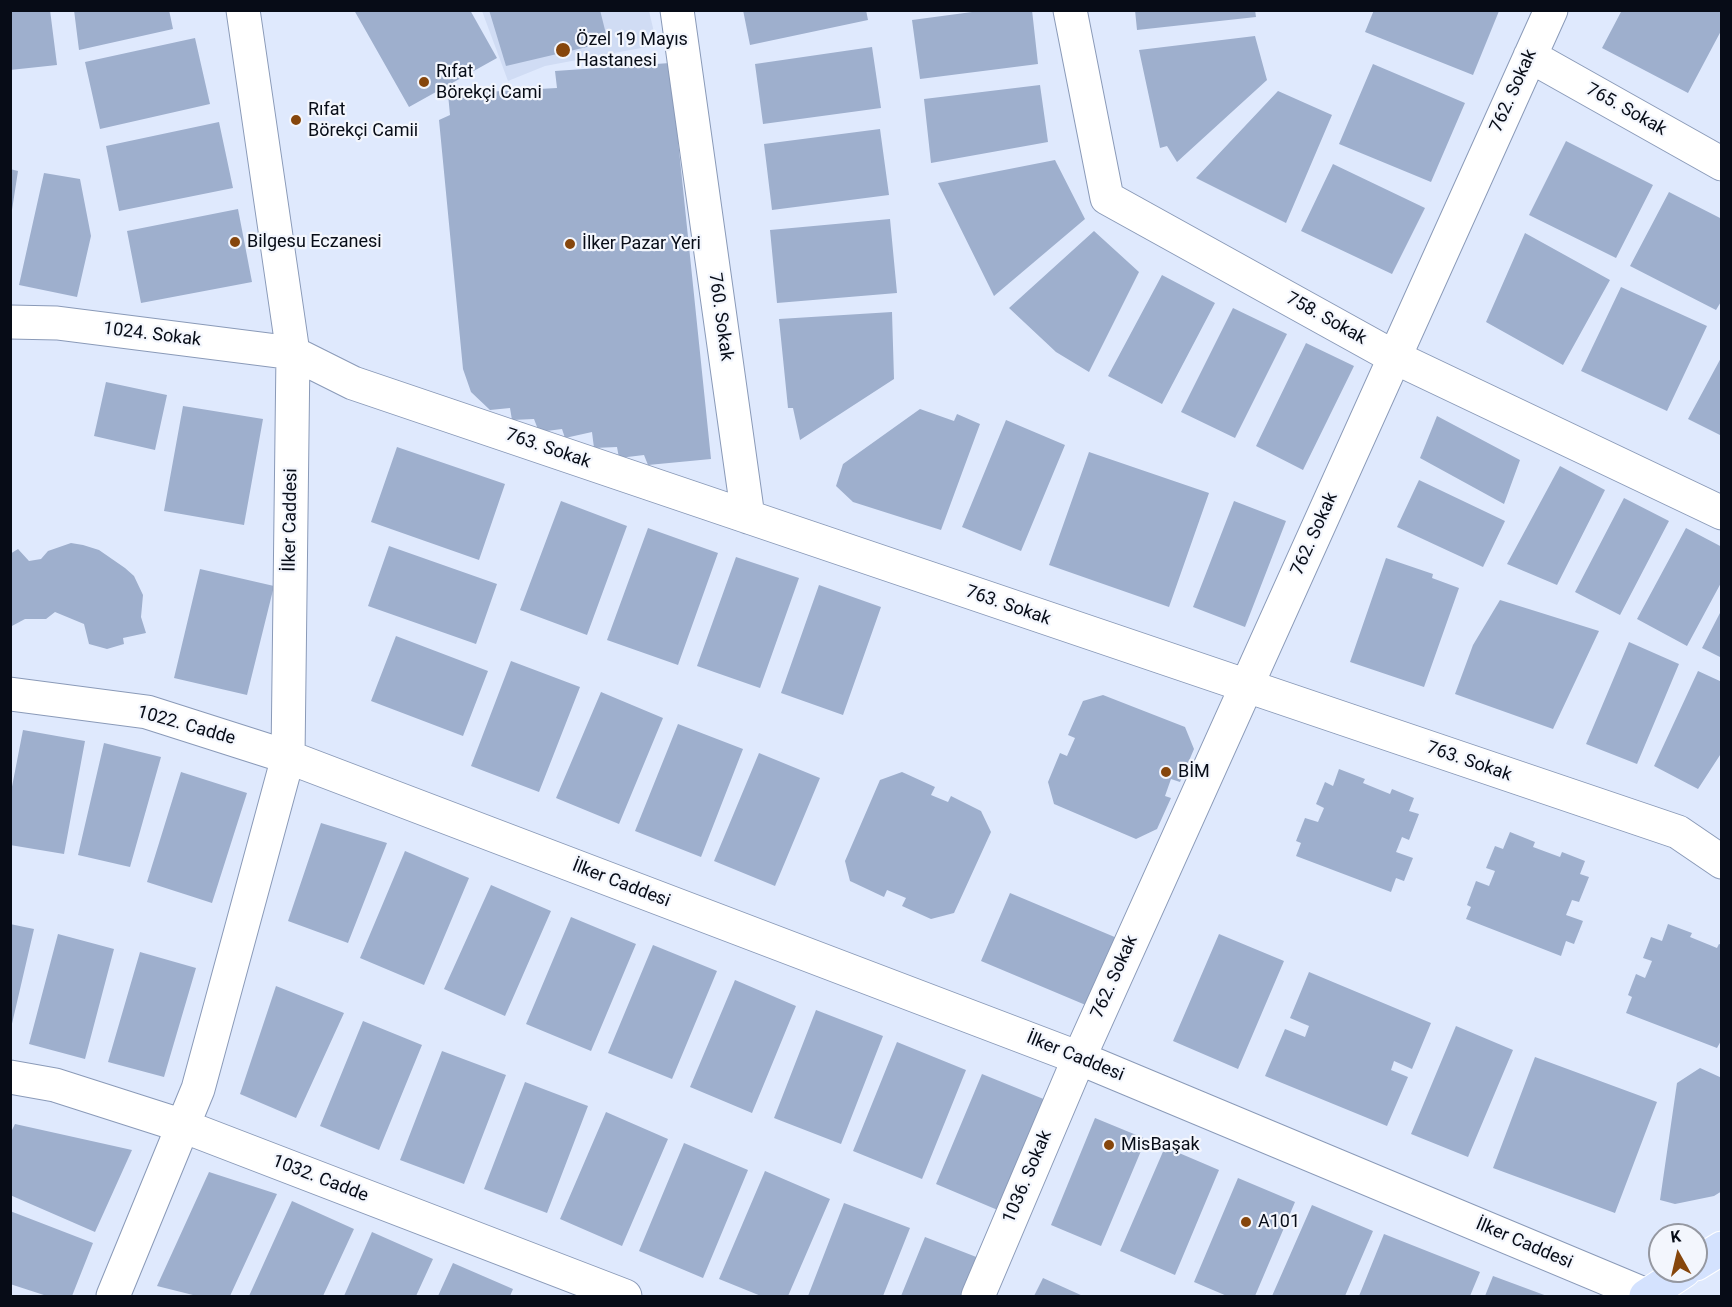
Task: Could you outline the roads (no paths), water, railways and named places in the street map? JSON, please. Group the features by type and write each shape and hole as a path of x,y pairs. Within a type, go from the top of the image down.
{"main road":[{"path":"1708,1257 1722,1248"},
{"path":"1646,1296 1666,1283"}],"street":[{"name":"İlker Caddesi","path":"243,10 292,353 288,757 1079,1058 1646,1296"},
{"name":"760. Sokak","path":"677,10 748,517"},
{"name":"758. Sokak","path":"1070,10 1107,198 1394,357 1722,513"},
{"name":"762. Sokak","path":"1079,1058 1551,10"},
{"name":"765. Sokak","path":"1530,56 1722,164"},
{"name":"1024. Sokak","path":"10,322 57,323 292,353"},
{"name":"763. Sokak","path":"292,353 353,383 1678,832 1722,862"},
{"name":"1022. Cadde","path":"10,694 147,712 288,757"},
{"path":"113,1296 198,1089 288,757"},
{"name":"1036. Sokak","path":"978,1296 1079,1058"},
{"name":"1032. Cadde","path":"10,1077 55,1085 183,1126 625,1296"}],"place":[{"name":"Özel 19 Mayıs Hastanesi","path":"563,50"},
{"name":"Rıfat Börekçi Cami","path":"424,82"},
{"name":"Rıfat Börekçi Camii","path":"296,120"},
{"name":"Bilgesu Eczanesi","path":"235,242"},
{"name":"İlker Pazar Yeri","path":"570,244"},
{"name":"BİM","path":"1166,772"},
{"name":"MisBaşak","path":"1109,1145"},
{"name":"A101","path":"1246,1222"}]}
